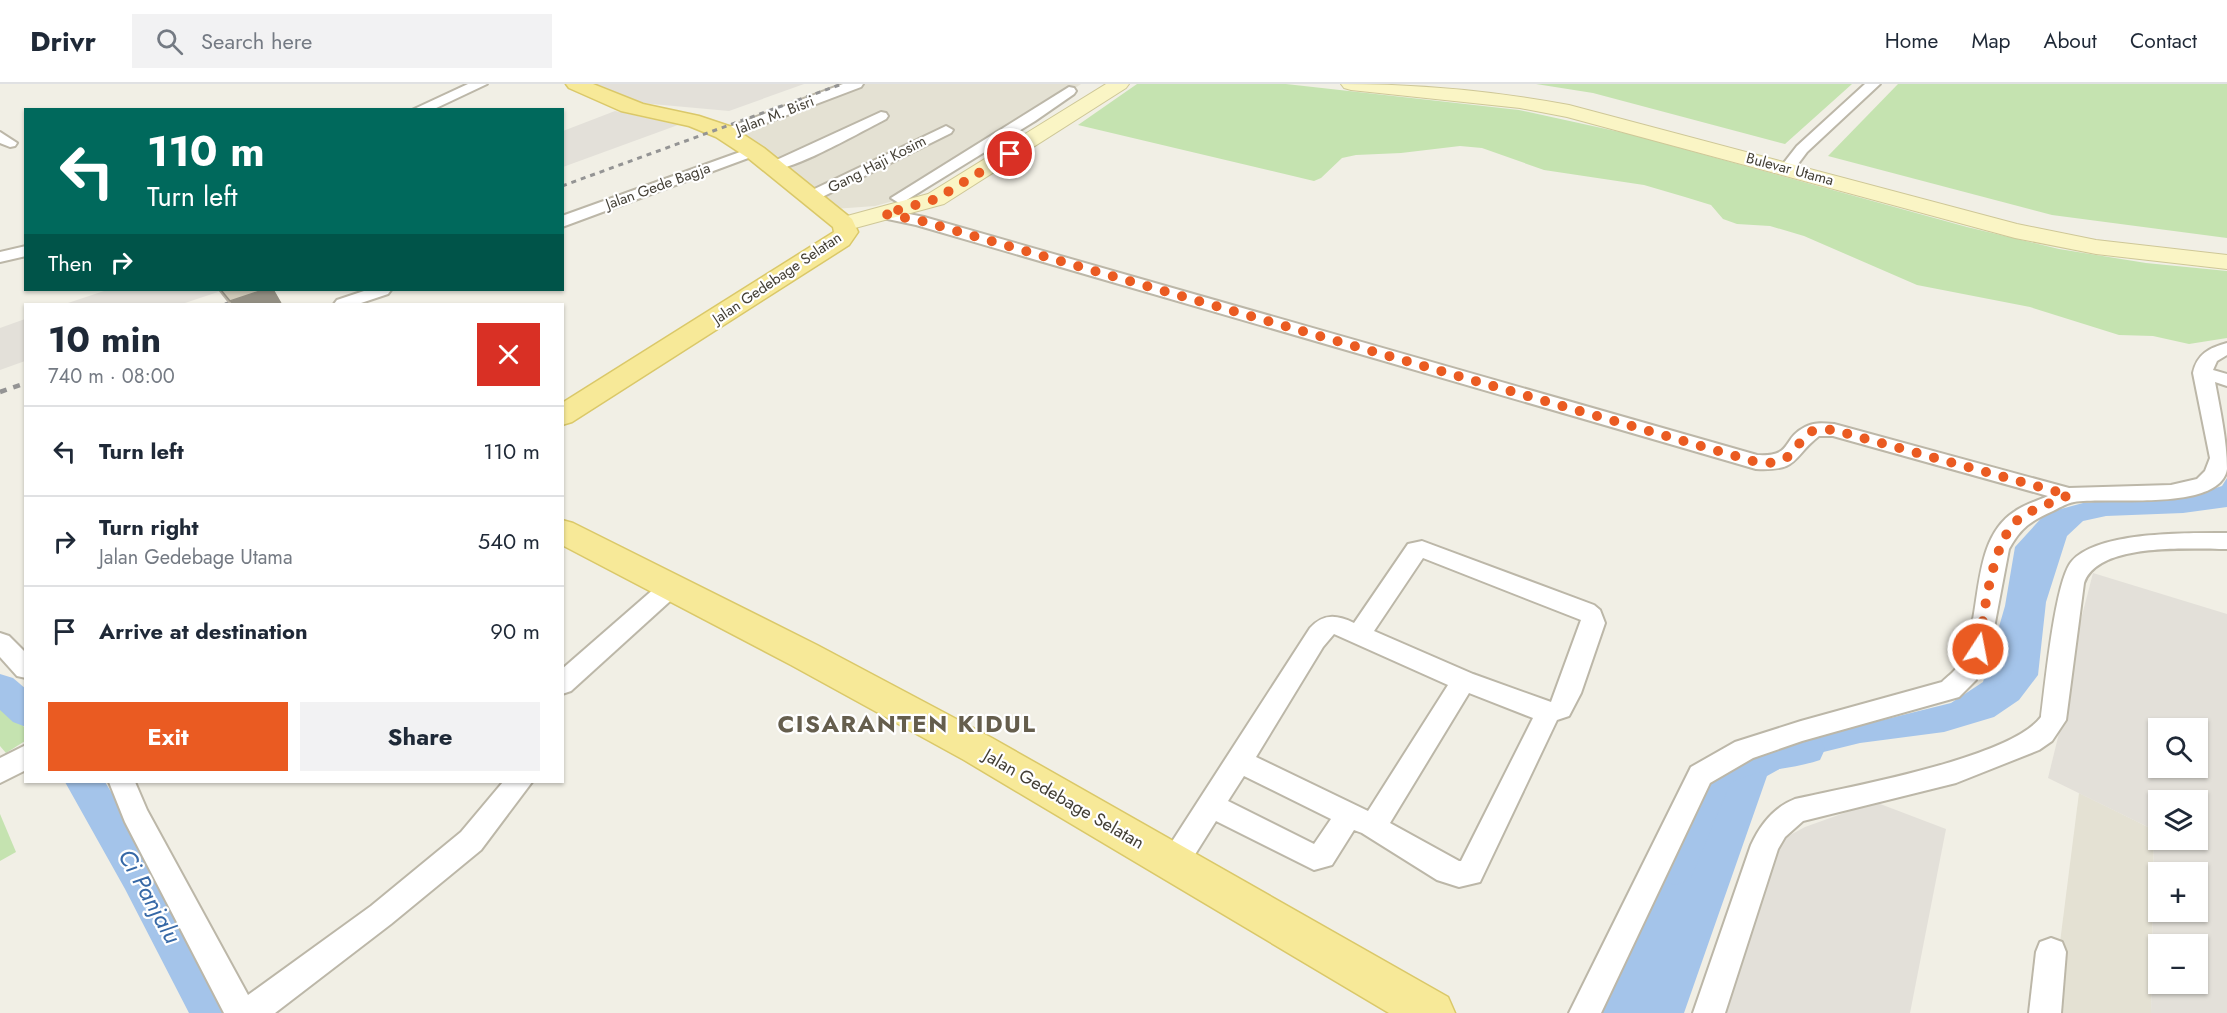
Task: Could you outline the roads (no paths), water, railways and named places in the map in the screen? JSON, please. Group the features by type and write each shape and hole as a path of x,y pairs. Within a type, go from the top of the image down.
{"main road":[{"name":"Jalan Gedebage Selatan","path":"564,415 840,240 846,232 838,220 808,198 775,166 726,134 691,121 636,109 576,84"},
{"path":"838,220 891,206 936,199 1101,84"},
{"path":"838,220 909,200 958,167 1002,151 1119,84"},
{"name":"Bulevar Utama","path":"1351,84 1471,88 1578,98 1799,155 1972,220 2058,240 2194,249 2227,246"},
{"name":"Bulevar Utama","path":"2194,249 2227,262"},
{"name":"Jalan Gedebage Selatan","path":"564,532 978,749 1432,1013"}],"street":[{"path":"424,108 480,84"},
{"name":"Jalan M. Bisri","path":"726,134 856,84"},
{"path":"1799,155 1873,84"},
{"path":"891,206 958,167 1069,91"},
{"path":"775,166 824,145 881,116"},
{"name":"Gang Haji Kosim","path":"808,198 863,173 896,153 946,130"},
{"path":"807,138 824,145"},
{"name":"Jalan Gede Bagja","path":"564,221 754,151"},
{"path":"891,206 918,220 1756,462 1781,462 1787,459 1811,432 1819,429 1834,430 2069,495 2170,492 2204,485 2215,473 2220,458 2216,377 2204,364 2211,354 2227,349"},
{"path":"0,257 24,251"},
{"path":"345,303 379,291"},
{"path":"1585,1013 1700,775 1744,750 1950,690 1967,673 1978,649 1998,549 2007,532 2021,517 2069,495"},
{"path":"1709,1013 1765,845 1775,829 1795,811 1956,772 2030,743 2043,734 2053,720 2072,583 2080,565 2111,549 2140,544 2227,542"},
{"path":"1174,863 1240,762 1313,643 1328,626 1334,624 1464,681 1548,713 1560,709 1593,623 1592,616 1586,611 1422,549 1416,550 1359,634"},
{"path":"564,682 671,587"},
{"path":"0,642 24,667"},
{"path":"1373,827 1464,681"},
{"path":"1240,762 1373,827 1447,871 1459,874 1470,873 1548,713"},
{"path":"122,783 135,814 241,1013"},
{"path":"249,1013 381,915 471,841 518,783"},
{"path":"1211,805 1314,858 1322,856 1349,815"},
{"path":"2045,1013 2051,951"}],"water":[{"path":"2227,478 2227,507 2183,513 2106,516 2083,521 2067,536 2046,602 2038,675 2019,700 1994,717 1944,732 1860,743 1799,758 1767,776 1684,1013 1602,1013 1676,846 1730,774 1782,745 1951,703 1983,682 2005,606 2015,547 2046,513 2083,503 2200,493 2222,486"}],"waterway":[{"name":"Ci Panjalu","path":"0,688 24,710"},
{"path":"1675,867 1703,797 1717,771 1742,759 1806,749"},
{"name":"Ci Panjalu","path":"85,783 140,876 213,1013"}],"railway":[{"path":"564,185 842,84"},
{"path":"228,303 264,291"},
{"path":"0,392 24,384"}],"district":[{"name":"CISARANTEN KIDUL","path":"907,723"}]}
